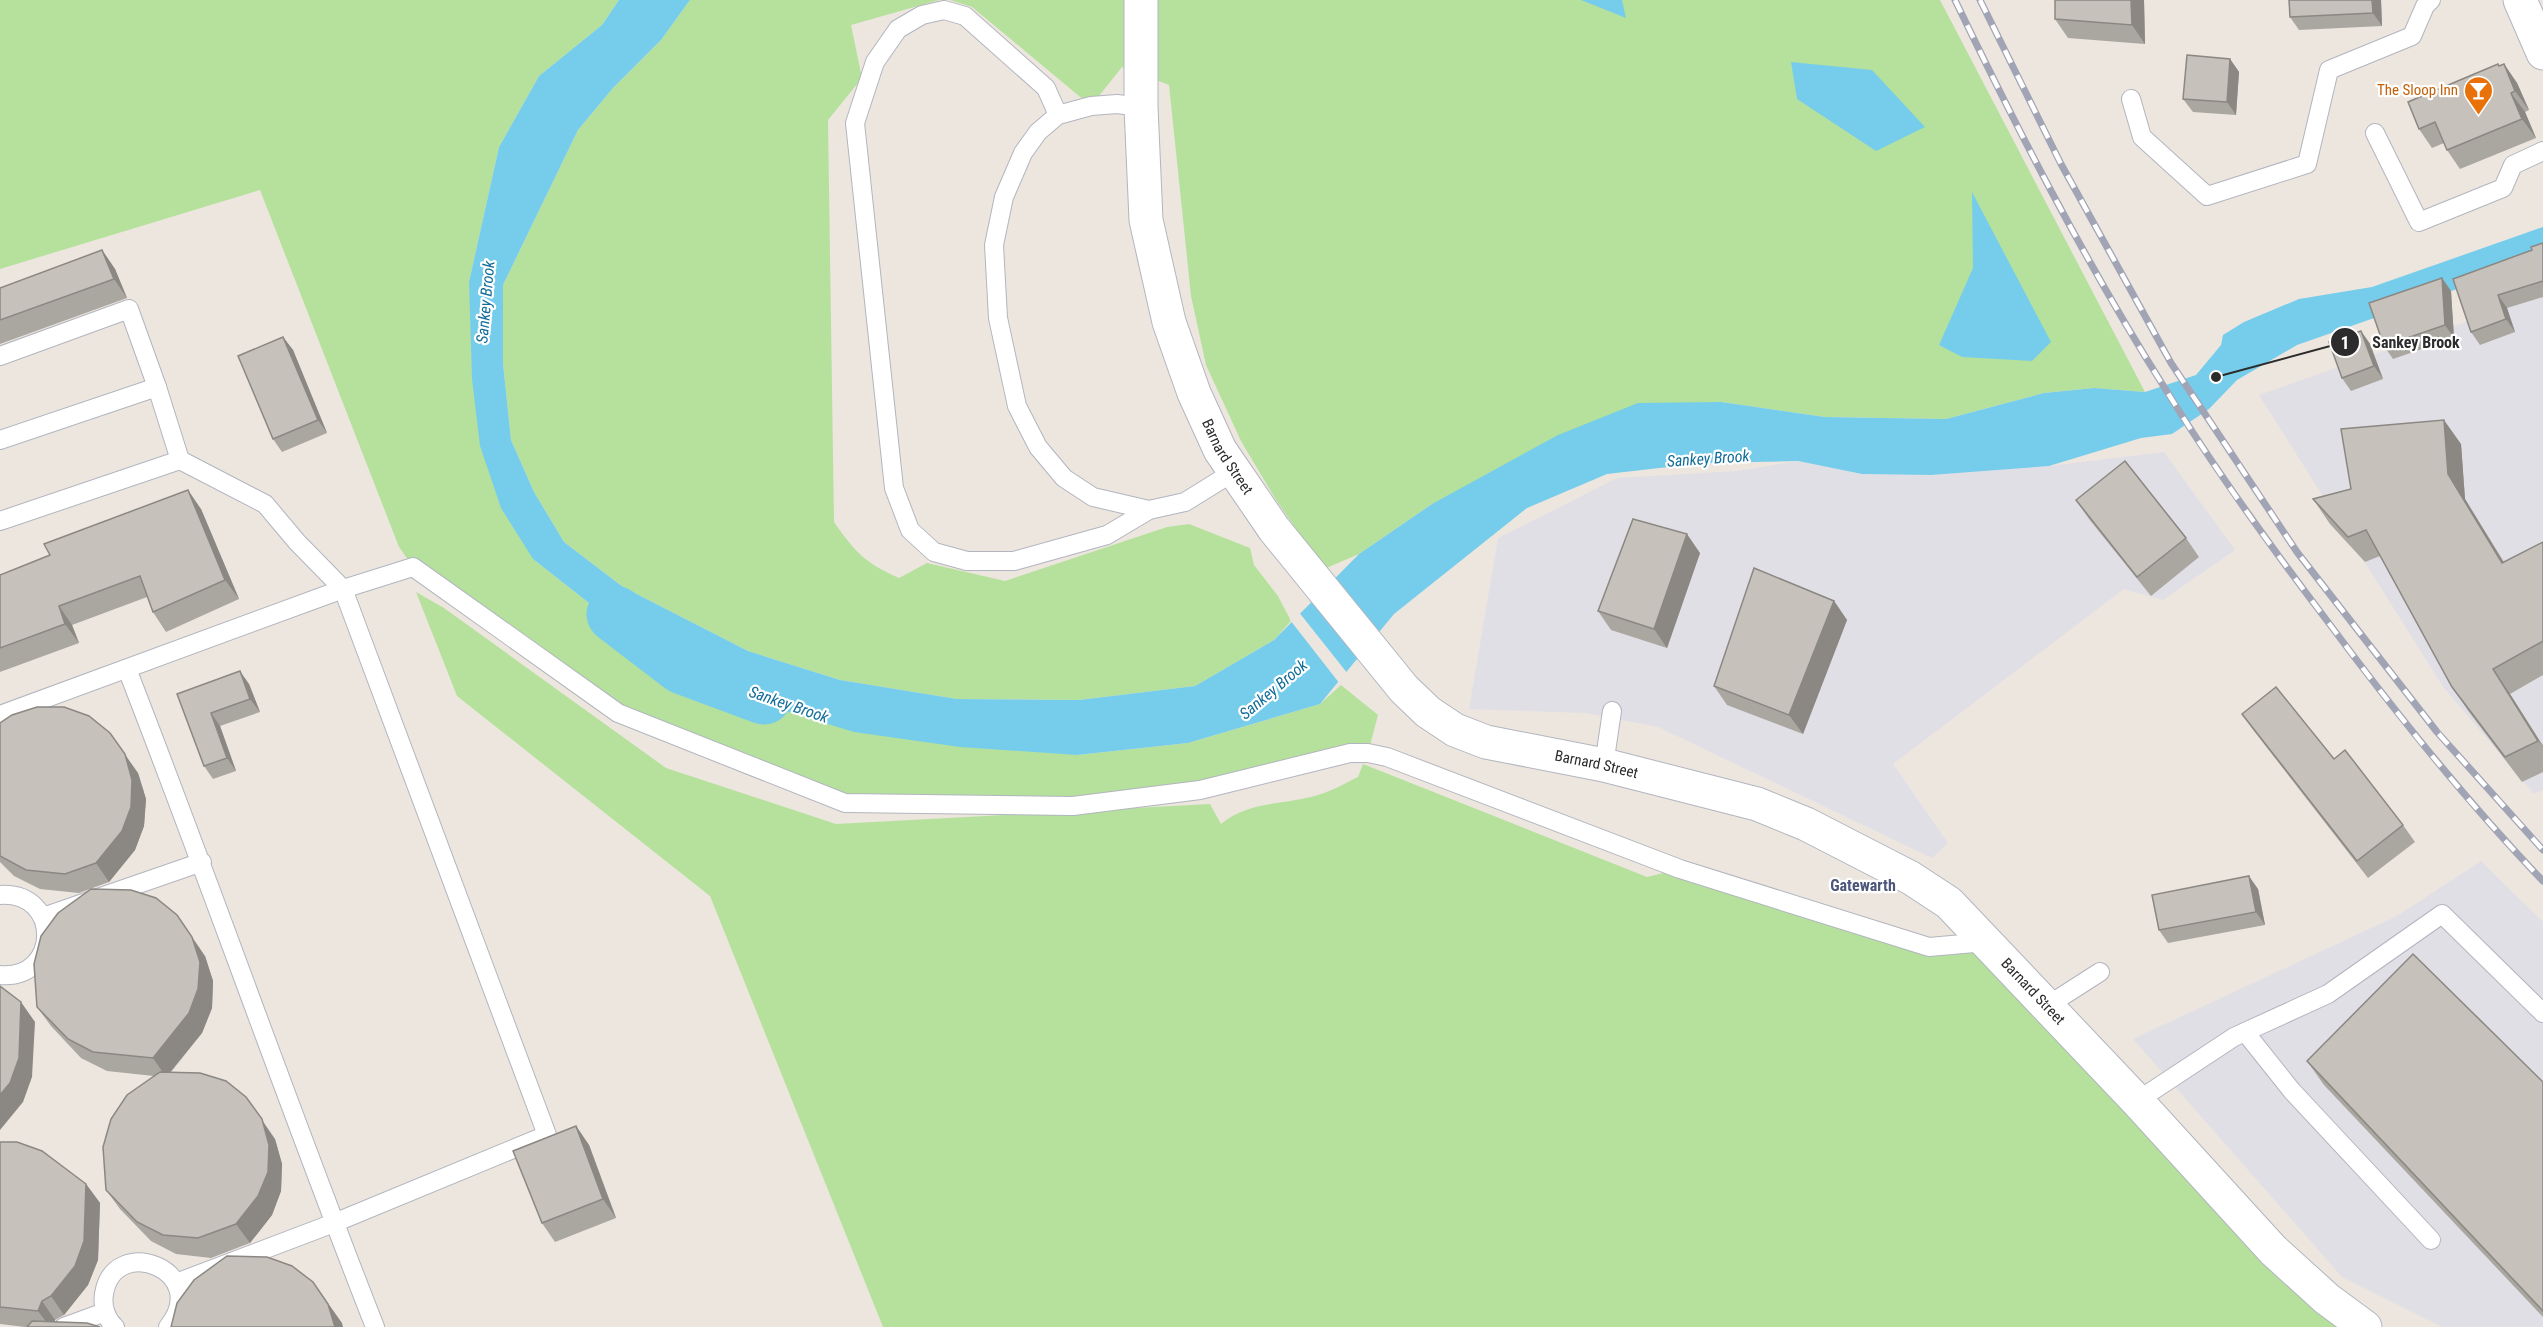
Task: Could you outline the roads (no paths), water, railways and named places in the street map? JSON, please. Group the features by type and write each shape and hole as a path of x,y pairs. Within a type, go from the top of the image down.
{"street":[{"name":"Barnard Street","path":"1141,0 1146,220 1169,322 1194,393 1220,450 1274,529 1404,689 1428,712 1455,730 1486,742 1604,765 1757,804 1806,824 1911,878 1949,903 2138,1101 2273,1250 2327,1299 2365,1327"},
{"path":"2520,0 2543,53"}],"lane":[{"path":"2132,99 2142,138 2207,196 2307,164 2329,70 2412,36 2425,6 2431,0"},
{"path":"1058,115 1046,88 965,16 944,10 922,15 898,29 875,62 855,123 894,488 910,530 934,552 967,561 1014,561 1107,536 1149,510 1185,502 1235,471"},
{"path":"1142,107 1117,104 1091,106 1058,115 1038,132 1023,153 1004,197 994,245 998,318 1017,406 1038,447 1064,478 1093,497 1149,510"},
{"path":"2375,133 2419,222 2503,188 2513,165 2543,151"},
{"path":"0,356 129,309 180,460 265,504 297,542 343,589 547,1135 334,1223 176,1283"},
{"path":"0,440 157,387"},
{"path":"0,521 180,460"},
{"path":"0,716 343,589 413,567 618,713 845,803 1073,806 1200,790 1350,753 1368,753 1388,757 1680,869 1929,947 1986,942"},
{"path":"127,669 202,862 334,1223 375,1327"},
{"path":"1604,765 1612,711"},
{"path":"43,917 202,862"},
{"path":"0,895 10,894 24,898 35,905 47,929 47,943 42,955 34,965 22,972 0,975"},
{"path":"2138,1101 2245,1032 2328,994 2442,914 2543,1013"},
{"path":"2047,1006 2100,972"},
{"path":"2245,1032 2292,1091 2431,1240"},
{"path":"64,1327 110,1320 103,1299 105,1287 111,1276 121,1267 139,1262 158,1265 168,1272 176,1283 179,1307 168,1327"}],"water":[{"name":"Sankey Brook","path":"619,0 690,0 661,40 613,88 578,130 503,285 503,363 511,440 534,492 564,542 623,587 748,651 840,680 957,699 1079,700 1195,686 1274,640 1359,554 1432,504 1558,435 1638,403 1721,402 1825,417 1946,419 2044,393 2094,388 2145,392 2196,375 2221,345 2223,335 2244,322 2299,299 2372,287 2543,227 2543,259 2297,345 2237,380 2209,409 2172,434 2141,438 2049,466 1931,475 1862,474 1798,461 1703,463 1607,474 1527,508 1394,614 1320,704 1188,743 1077,755 960,747 854,732 752,701 636,640 533,559 501,508 480,446 472,379 469,282 499,147 539,76 602,25"},
{"path":"1581,0 1622,0 1626,18"},
{"path":"1791,62 1872,70 1925,127 1876,151 1797,99"},
{"path":"1972,192 2051,342 2032,361 1962,357 1939,345 1973,268"}],"waterway":[{"name":"Sankey Brook","path":"615,614 683,666 764,696"}],"railway":[{"path":"1955,0 2081,247 2137,343 2224,479 2307,594 2431,755 2543,881"},
{"path":"1980,0 2061,164 2171,363 2297,552 2437,732 2543,850"}],"place":[{"name":"The Sloop Inn","path":"2479,116"},
{"name":"Sankey Brook","path":"2216,377"}],"district":[{"name":"Gatewarth","path":"1863,885"}]}
